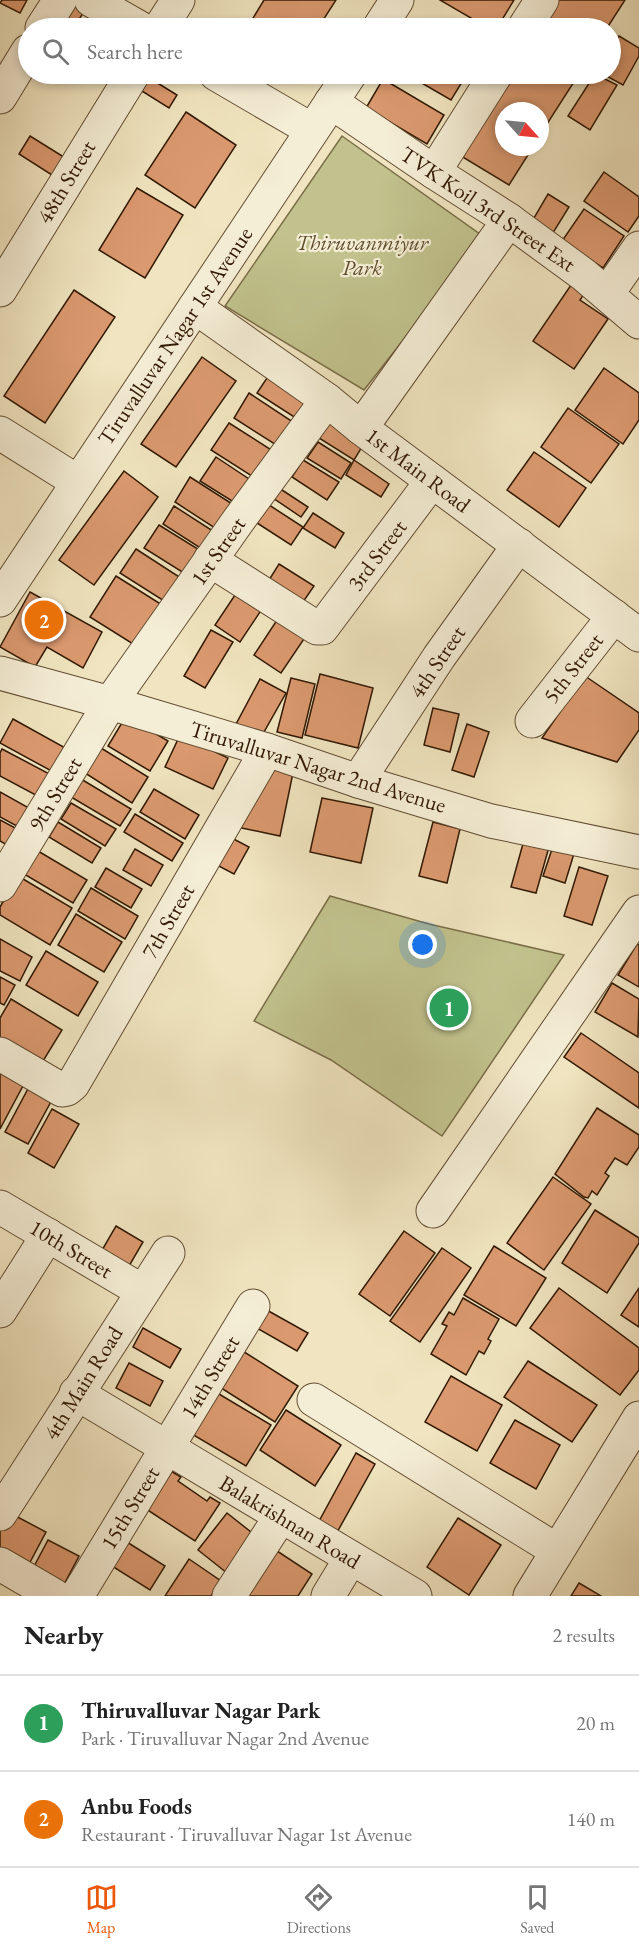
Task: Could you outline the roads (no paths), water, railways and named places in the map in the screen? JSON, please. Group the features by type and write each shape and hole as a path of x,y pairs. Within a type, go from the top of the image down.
{"street":[{"path":"48,18 60,0"},
{"path":"91,0 122,18"},
{"path":"166,18 178,0"},
{"path":"385,18 397,0"},
{"path":"531,18 542,0"},
{"path":"0,97 18,67"},
{"name":"48th Street","path":"0,290 127,84"},
{"path":"233,84 312,130"},
{"name":"Tiruvalluvar Nagar 1st Avenue","path":"0,600 344,84"},
{"path":"434,172 490,84"},
{"name":"TVK Koil 3rd Street Ext","path":"332,102 509,220 584,275 639,322"},
{"path":"361,428 509,220"},
{"path":"607,294 639,248"},
{"name":"1st Main Road","path":"195,307 327,400 361,428 626,626"},
{"name":"1st Street","path":"110,703 327,400"},
{"path":"0,433 78,482"},
{"name":"3rd Street","path":"210,561 317,628 322,628 432,481"},
{"name":"4th Street","path":"358,781 439,657 519,545"},
{"name":"5th Street","path":"532,721 626,626"},
{"name":"Tiruvalluvar Nagar 2nd Avenue","path":"0,673 267,750 358,781 491,821 635,844"},
{"name":"9th Street","path":"0,885 110,703"},
{"name":"7th Street","path":"0,1054 57,1088 67,1089 73,1084 267,750"},
{"path":"434,1211 639,912"},
{"name":"10th Street","path":"0,1207 142,1291"},
{"path":"0,1311 48,1235"},
{"name":"4th Main Road","path":"0,1514 168,1253"},
{"name":"14th Street","path":"166,1448 253,1306"},
{"name":"15th Street","path":"76,1393 166,1448 77,1596"},
{"path":"314,1400 556,1550"},
{"path":"530,1596 556,1550 639,1418"},
{"name":"Balakrishnan Road","path":"166,1448 415,1596"},
{"path":"229,1596 281,1516"},
{"path":"328,1596 351,1558"},
{"path":"0,1564 56,1596"}],"place":[{"name":"Anbu Foods","path":"44,620"},
{"name":"Thiruvalluvar Nagar Park","path":"449,1008"}],"park label":[{"name":"Thiruvanmiyur Park","path":"362,254"}]}
